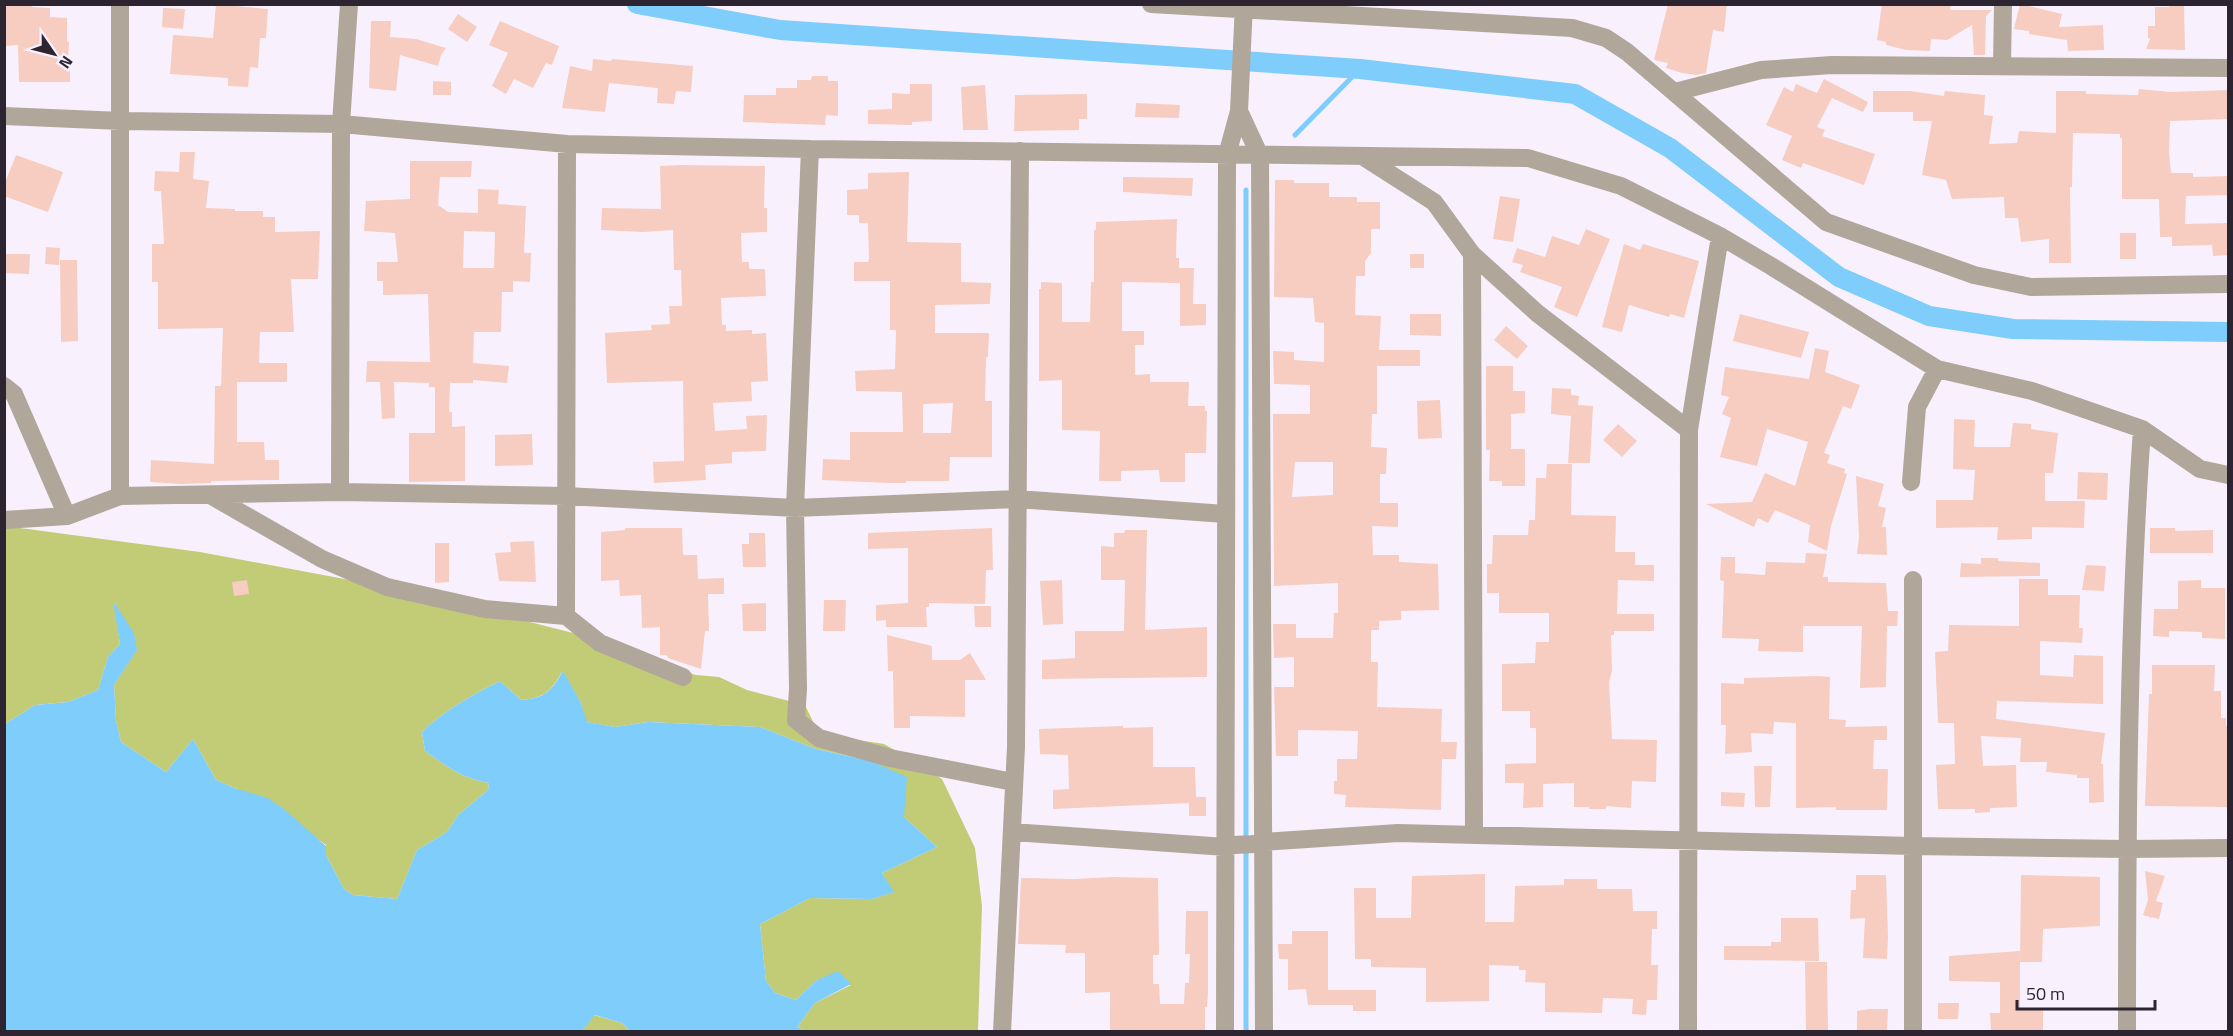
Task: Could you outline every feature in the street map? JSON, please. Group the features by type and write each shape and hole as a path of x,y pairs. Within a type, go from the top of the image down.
{"street":[{"path":"120,4 120,496"},
{"path":"340,492 341,124 349,4"},
{"path":"1151,4 1572,28 1606,38 1627,52 1826,222 1974,275 2031,287 2229,284"},
{"path":"2002,66 2003,4"},
{"path":"1225,1032 1228,846 1225,514 1227,155 1239,111 1244,11"},
{"path":"1675,92 1761,70 1832,65 2229,68"},
{"path":"1239,111 1260,156 1261,843 1264,1032"},
{"path":"4,116 121,121 341,124 567,144 1260,156 1528,158 1622,186 1719,236 1937,369 2032,391 2142,429 2200,469 2229,475"},
{"path":"566,616 567,144"},
{"path":"810,149 795,508 798,688 796,720 819,738 890,758 1013,782"},
{"path":"1002,1032 1016,747 1020,152"},
{"path":"1362,156 1434,202 1472,254 1537,314 1689,430"},
{"path":"1688,1032 1689,430 1719,236"},
{"path":"1472,254 1474,835"},
{"path":"1911,482 1917,407 1937,369"},
{"path":"4,386 14,394 68,516"},
{"path":"2127,1032 2127,849 2134,541 2142,429"},
{"path":"4,520 68,516 120,496 340,492 566,496 795,508 1017,499 1225,514"},
{"path":"209,494 322,559 387,588 484,609 566,616 600,643 683,677"},
{"path":"1913,580 1914,1032"},
{"path":"1012,832 1228,846 1398,833 1912,846 2229,848"},
{"path":"2208,848 2229,856"}],"green space":[{"path":"5,526 200,552 403,590 585,636 630,655 696,675 719,677 747,690 805,705 819,734 884,744 942,779 975,848 982,906 978,1031 806,1031 797,1027 815,1003 851,985 817,980 796,1000 775,993 766,981 760,924 810,898 872,899 893,892 882,873 937,847 904,817 871,761 816,749 760,727 648,722 615,727 586,722 581,703 562,672 546,692 529,699 521,700 500,681 459,704 422,732 425,751 463,775 489,783 488,790 458,815 447,832 417,850 397,899 353,895 344,889 326,855 326,845 237,789 216,780 193,739 166,772 121,742 116,721 114,685 137,649 114,602 120,644 108,657 98,690 68,702 35,705 5,724"},
{"path":"594,1015 622,1023 630,1031 581,1032"}],"water":[{"path":"113,601 134,633 137,650 114,685 116,721 121,742 166,772 193,739 216,780 268,798 326,846 326,855 344,889 353,895 397,899 417,850 447,832 458,815 488,790 489,783 463,775 425,751 422,732 459,704 500,681 521,700 529,699 547,692 563,671 581,703 587,722 615,727 648,722 760,727 816,749 871,761 907,777 904,817 937,847 882,873 894,892 872,899 810,898 760,924 766,981 775,993 796,1000 817,980 838,971 851,984 815,1003 797,1027 806,1031 630,1031 622,1023 595,1015 581,1032 5,1032 5,724 35,705 68,702 98,690 108,657 120,644"}],"building":[{"path":"4,4 32,4 32,7 50,8 50,17 67,18 70,82 19,82 18,45 4,46"},
{"path":"216,4 236,4 236,6 268,9 266,38 260,38 258,68 250,67 248,87 228,86 228,78 170,74 173,35 213,38"},
{"path":"1668,4 1727,4 1724,32 1713,30 1706,73 1696,75 1682,73 1666,68 1668,63 1654,60"},
{"path":"1882,4 1951,4 1950,10 1992,10 1986,16 1985,55 1974,55 1972,25 1947,40 1931,39 1930,51 1906,50 1886,45 1886,42 1877,40"},
{"path":"2020,4 2062,14 2059,27 2103,25 2104,50 2068,51 2067,40 2029,34 2029,31 2014,29"},
{"path":"2169,4 2184,4 2185,50 2146,49 2150,39 2148,38 2148,26 2155,26 2155,7 2169,7"},
{"path":"163,8 185,9 183,29 162,27"},
{"path":"458,14 477,27 467,42 448,29"},
{"path":"371,21 391,21 390,37 416,39 446,48 438,66 400,55 396,91 369,88"},
{"path":"500,21 559,46 552,65 546,63 533,88 514,79 506,94 492,86 508,53 489,45"},
{"path":"593,59 693,66 691,92 676,91 674,104 657,103 658,88 609,83 605,112 562,108 570,66 592,71"},
{"path":"812,76 828,76 828,81 838,81 838,116 826,115 825,125 743,122 744,95 776,95 776,88 797,88 797,80 811,80"},
{"path":"1824,79 1868,102 1863,112 1832,98 1817,127 1825,130 1822,136 1875,154 1864,185 1803,163 1801,168 1782,160 1792,136 1766,125 1784,87 1793,92 1796,84 1817,93"},
{"path":"433,81 451,82 451,95 433,95"},
{"path":"910,84 932,84 932,121 912,122 912,125 868,124 868,110 892,109 892,93 910,94"},
{"path":"985,85 988,130 963,130 961,87"},
{"path":"2139,89 2171,92 2229,90 2229,119 2170,121 2169,152 2171,173 2193,173 2193,177 2229,176 2229,195 2186,196 2185,224 2229,223 2229,255 2213,256 2212,245 2172,246 2172,237 2160,237 2159,199 2122,199 2122,138 2120,134 2073,133 2072,187 2070,187 2071,263 2049,263 2049,239 2021,242 2018,218 2005,218 2004,197 1952,199 1946,180 1922,175 1932,121 1913,121 1913,112 1873,112 1873,91 1910,91 1944,96 1945,91 1985,95 1984,115 1993,116 1989,144 2017,143 2019,131 2056,133 2056,91 2138,95"},
{"path":"1087,94 1087,119 1079,119 1079,130 1014,131 1015,95"},
{"path":"1136,103 1180,105 1179,118 1135,117"},
{"path":"180,152 195,152 193,179 209,181 206,208 263,211 263,217 275,217 275,232 320,231 318,279 291,279 294,332 260,332 259,363 287,363 287,382 237,382 237,442 264,442 265,460 279,460 279,480 181,484 150,482 151,460 214,464 215,386 221,386 223,328 158,329 158,282 152,282 152,244 164,244 161,191 154,191 155,171 179,172"},
{"path":"16,155 63,172 48,212 4,196 4,185"},
{"path":"410,161 472,161 471,177 440,177 438,205 448,212 478,213 478,189 499,190 498,204 526,206 524,253 531,253 530,282 513,281 513,292 502,292 501,332 474,332 473,363 509,366 507,383 473,380 473,383 450,383 449,412 452,412 452,427 465,426 465,481 409,482 409,433 435,433 435,387 429,387 429,383 394,382 395,418 382,419 380,382 366,382 367,361 430,362 428,294 383,295 383,281 377,281 377,262 398,262 395,233 364,231 366,201 410,199","holes":["464,231 495,232 494,268 463,268"]},
{"path":"660,166 765,166 764,208 767,208 767,232 741,233 742,262 749,262 749,269 765,269 766,296 721,298 722,325 726,325 726,331 752,330 752,334 766,333 768,381 751,382 752,401 713,403 715,431 747,429 746,416 767,415 766,451 732,452 732,463 705,465 706,480 654,483 653,462 684,461 683,381 607,383 605,333 652,330 651,325 670,324 669,306 682,306 681,270 674,270 673,230 643,232 601,230 602,208 661,209"},
{"path":"909,172 907,242 961,243 961,282 991,283 990,304 935,305 935,333 989,333 985,401 992,401 992,457 950,457 949,481 888,483 822,480 823,459 850,460 850,432 903,432 902,392 856,391 855,371 895,369 896,330 890,330 890,281 854,281 854,262 868,262 869,259 868,223 859,223 859,215 847,215 847,190 868,189 868,173","holes":["953,403 951,433 923,433 923,404"]},
{"path":"1123,177 1193,178 1192,196 1123,192"},
{"path":"1275,180 1294,180 1294,183 1329,183 1329,197 1357,197 1357,202 1380,202 1380,229 1371,229 1371,253 1365,261 1365,276 1356,276 1355,315 1381,316 1379,350 1420,350 1420,366 1377,366 1377,414 1372,414 1371,447 1387,448 1386,474 1380,474 1380,503 1398,503 1398,527 1372,526 1373,555 1399,555 1399,562 1438,564 1439,610 1401,611 1401,620 1379,621 1379,630 1371,630 1371,662 1378,662 1377,707 1442,709 1441,742 1457,742 1456,759 1442,759 1441,810 1345,807 1346,795 1334,794 1334,781 1337,781 1337,759 1357,759 1358,731 1298,730 1298,756 1276,756 1274,687 1294,687 1294,657 1274,658 1273,624 1296,624 1296,638 1333,638 1334,613 1338,613 1338,583 1274,586 1273,414 1310,414 1310,385 1274,384 1273,351 1294,352 1294,360 1324,362 1324,323 1315,322 1313,298 1274,297","holes":["1295,462 1333,462 1333,495 1292,497"]},
{"path":"1500,196 1520,199 1513,242 1493,239"},
{"path":"1177,219 1176,258 1179,258 1179,268 1194,268 1193,304 1206,304 1206,325 1180,326 1180,283 1122,282 1122,331 1144,331 1144,345 1135,345 1135,375 1150,374 1150,382 1189,382 1188,406 1205,406 1205,411 1207,411 1206,453 1185,453 1185,482 1160,482 1159,470 1121,471 1121,481 1099,481 1100,431 1062,430 1062,380 1039,381 1039,289 1041,289 1041,282 1062,283 1062,322 1090,322 1096,222"},
{"path":"1586,229 1610,239 1577,317 1554,307 1562,287 1520,272 1523,265 1512,262 1517,248 1545,257 1552,236 1579,245"},
{"path":"2120,233 2136,233 2136,259 2120,259"},
{"path":"1624,244 1640,250 1643,244 1699,261 1684,318 1670,314 1669,317 1629,305 1622,332 1602,327"},
{"path":"46,247 60,248 59,265 45,264"},
{"path":"6,254 30,254 29,274 5,273"},
{"path":"1410,254 1424,254 1424,268 1410,268"},
{"path":"60,260 77,260 78,341 61,342"},
{"path":"1410,314 1441,314 1441,336 1410,335"},
{"path":"1740,314 1809,332 1801,358 1733,341"},
{"path":"1506,326 1528,346 1517,359 1494,340"},
{"path":"1815,348 1829,351 1825,372 1860,385 1851,409 1843,406 1824,453 1830,455 1827,463 1845,469 1844,473 1847,474 1831,526 1827,551 1808,542 1810,525 1775,510 1768,523 1758,518 1754,527 1706,504 1752,502 1765,473 1795,486 1808,442 1767,429 1757,466 1720,457 1731,418 1722,414 1729,397 1721,395 1725,367 1809,379"},
{"path":"1486,366 1513,366 1513,391 1525,391 1525,413 1511,414 1511,449 1525,449 1525,486 1502,486 1502,481 1489,481 1490,450 1486,450"},
{"path":"1552,388 1571,389 1571,395 1579,396 1578,405 1593,406 1590,463 1568,463 1571,416 1551,414"},
{"path":"1440,400 1442,438 1418,439 1417,401"},
{"path":"1954,419 1975,420 1974,446 1976,447 2010,447 2013,423 2031,424 2031,429 2058,433 2053,473 2045,473 2045,501 2085,501 2084,528 2032,527 2032,539 1997,540 1998,527 1936,528 1936,500 1973,500 1975,470 1953,469"},
{"path":"1618,424 1637,441 1622,457 1603,440"},
{"path":"532,434 533,465 495,466 495,435"},
{"path":"1547,464 1572,464 1571,515 1616,516 1615,552 1635,552 1635,565 1654,565 1654,581 1618,580 1617,614 1654,614 1654,631 1614,631 1614,635 1611,635 1612,671 1609,682 1612,739 1657,740 1656,782 1632,781 1631,808 1574,807 1574,783 1543,784 1543,807 1523,808 1524,783 1505,783 1505,764 1536,763 1536,728 1530,728 1530,711 1502,711 1502,664 1535,663 1536,642 1549,642 1549,613 1499,613 1499,593 1487,593 1487,564 1492,564 1493,535 1528,535 1529,520 1535,520 1536,478 1546,478"},
{"path":"2078,472 2108,473 2107,500 2077,499"},
{"path":"1856,476 1884,484 1878,506 1886,508 1882,527 1886,527 1887,555 1857,554 1859,537"},
{"path":"625,528 682,528 683,555 697,555 698,579 724,578 724,594 708,594 709,631 705,631 701,669 668,658 667,655 660,655 660,627 642,628 641,595 620,596 619,580 601,581 601,532 625,530"},
{"path":"992,528 993,570 986,570 985,604 929,603 929,607 926,607 927,627 886,627 886,620 876,621 876,605 908,603 908,548 868,549 868,533"},
{"path":"2150,528 2175,528 2175,531 2213,530 2213,553 2150,553"},
{"path":"1125,530 1147,530 1145,630 1207,627 1207,677 1042,679 1042,660 1075,658 1075,631 1124,631 1125,580 1101,580 1101,546 1114,547 1114,533 1124,533"},
{"path":"749,533 765,533 766,567 743,567 742,544 749,544"},
{"path":"534,541 536,582 499,581 495,553 511,552 510,542"},
{"path":"435,543 449,543 449,582 435,583"},
{"path":"1806,553 1827,554 1823,577 1828,577 1828,582 1886,583 1888,611 1898,611 1897,626 1887,626 1886,687 1860,688 1862,626 1803,626 1803,652 1758,651 1759,639 1722,638 1724,581 1720,580 1721,557 1735,557 1735,573 1765,575 1766,562 1805,563"},
{"path":"1981,558 2040,563 2040,576 1960,577 1961,563 1981,564"},
{"path":"2086,565 2106,566 2104,591 2082,590"},
{"path":"2019,579 2048,579 2048,595 2080,595 2079,628 2083,628 2082,643 2040,641 2040,675 2073,677 2074,655 2103,656 2103,704 1997,701 1996,719 2105,733 2101,764 2103,764 2104,802 2089,803 2089,778 2046,772 2047,762 2020,762 2021,738 1981,736 1983,766 2016,765 2017,807 1990,808 1990,812 1975,813 1975,809 1938,809 1936,765 1955,764 1954,723 1938,723 1935,652 1948,651 1949,625 2019,626"},
{"path":"247,580 249,594 234,596 232,582"},
{"path":"1062,580 1063,624 1043,625 1040,581"},
{"path":"2201,580 2201,588 2225,588 2225,639 2202,638 2202,632 2169,631 2169,637 2153,636 2154,609 2178,609 2178,581"},
{"path":"824,600 846,600 845,631 823,631"},
{"path":"766,603 766,631 743,631 742,604"},
{"path":"974,606 991,606 991,627 975,627"},
{"path":"887,635 932,646 932,660 960,660 970,653 986,680 965,680 965,717 910,716 910,728 894,728 893,671 888,671"},
{"path":"2152,665 2215,665 2214,691 2221,691 2221,718 2226,718 2226,726 2229,726 2229,807 2145,806"},
{"path":"1830,677 1829,719 1846,720 1845,727 1887,726 1887,740 1874,740 1873,769 1888,769 1887,810 1836,810 1836,807 1796,808 1796,723 1774,722 1773,734 1751,733 1752,752 1725,754 1726,725 1721,725 1721,683 1744,684 1744,678"},
{"path":"1123,726 1123,728 1153,727 1153,767 1195,767 1196,797 1206,797 1206,816 1189,816 1189,803 1053,809 1053,790 1069,789 1068,755 1040,754 1039,729"},
{"path":"1754,766 1772,766 1770,807 1755,807"},
{"path":"1721,792 1745,793 1744,807 1721,806"},
{"path":"2145,871 2165,876 2156,901 2163,903 2159,919 2151,917 2150,920 2150,917 2143,915 2148,900"},
{"path":"1485,874 1485,922 1514,922 1515,886 1564,885 1564,879 1597,879 1597,889 1632,889 1633,911 1657,911 1657,929 1652,929 1651,965 1658,965 1657,1000 1647,1000 1646,1015 1632,1014 1633,999 1603,998 1602,1013 1545,1012 1545,983 1525,982 1526,970 1519,970 1519,966 1489,965 1489,1001 1426,1002 1426,968 1371,967 1371,959 1355,959 1354,888 1376,888 1376,918 1411,918 1412,876"},
{"path":"1856,875 1886,875 1887,959 1863,958 1865,918 1850,919 1851,890 1856,890"},
{"path":"2021,875 2100,877 2100,926 2043,929 2042,962 2020,962"},
{"path":"1021,878 1158,878 1159,955 1153,955 1153,984 1159,984 1160,1004 1184,1004 1185,983 1189,983 1190,954 1185,954 1186,911 1208,911 1208,993 1207,1007 1205,1007 1205,1032 1110,1032 1110,992 1085,993 1085,953 1065,953 1066,945 1018,944"},
{"path":"1781,918 1818,918 1819,961 1724,960 1724,946 1771,946 1771,942 1781,942"},
{"path":"1292,931 1328,931 1328,990 1376,990 1376,1011 1353,1011 1353,1005 1308,1005 1306,989 1288,990 1288,959 1279,959 1278,944 1292,944"},
{"path":"2020,951 2020,1009 2043,1009 2043,1032 1991,1032 1990,1013 2000,1013 2000,982 1949,981 1949,956"},
{"path":"1805,962 1827,962 1828,1032 1806,1032"},
{"path":"1938,1003 1959,1003 1958,1019 1938,1019"},
{"path":"1888,1009 1887,1031 1857,1030 1857,1011"}],"waterway":[{"path":"637,4 780,30 1360,69 1575,94 1670,148 1839,277 1929,316 2013,329 2228,332"},
{"path":"1295,135 1360,69"},
{"path":"1246,190 1246,1032"}]}
